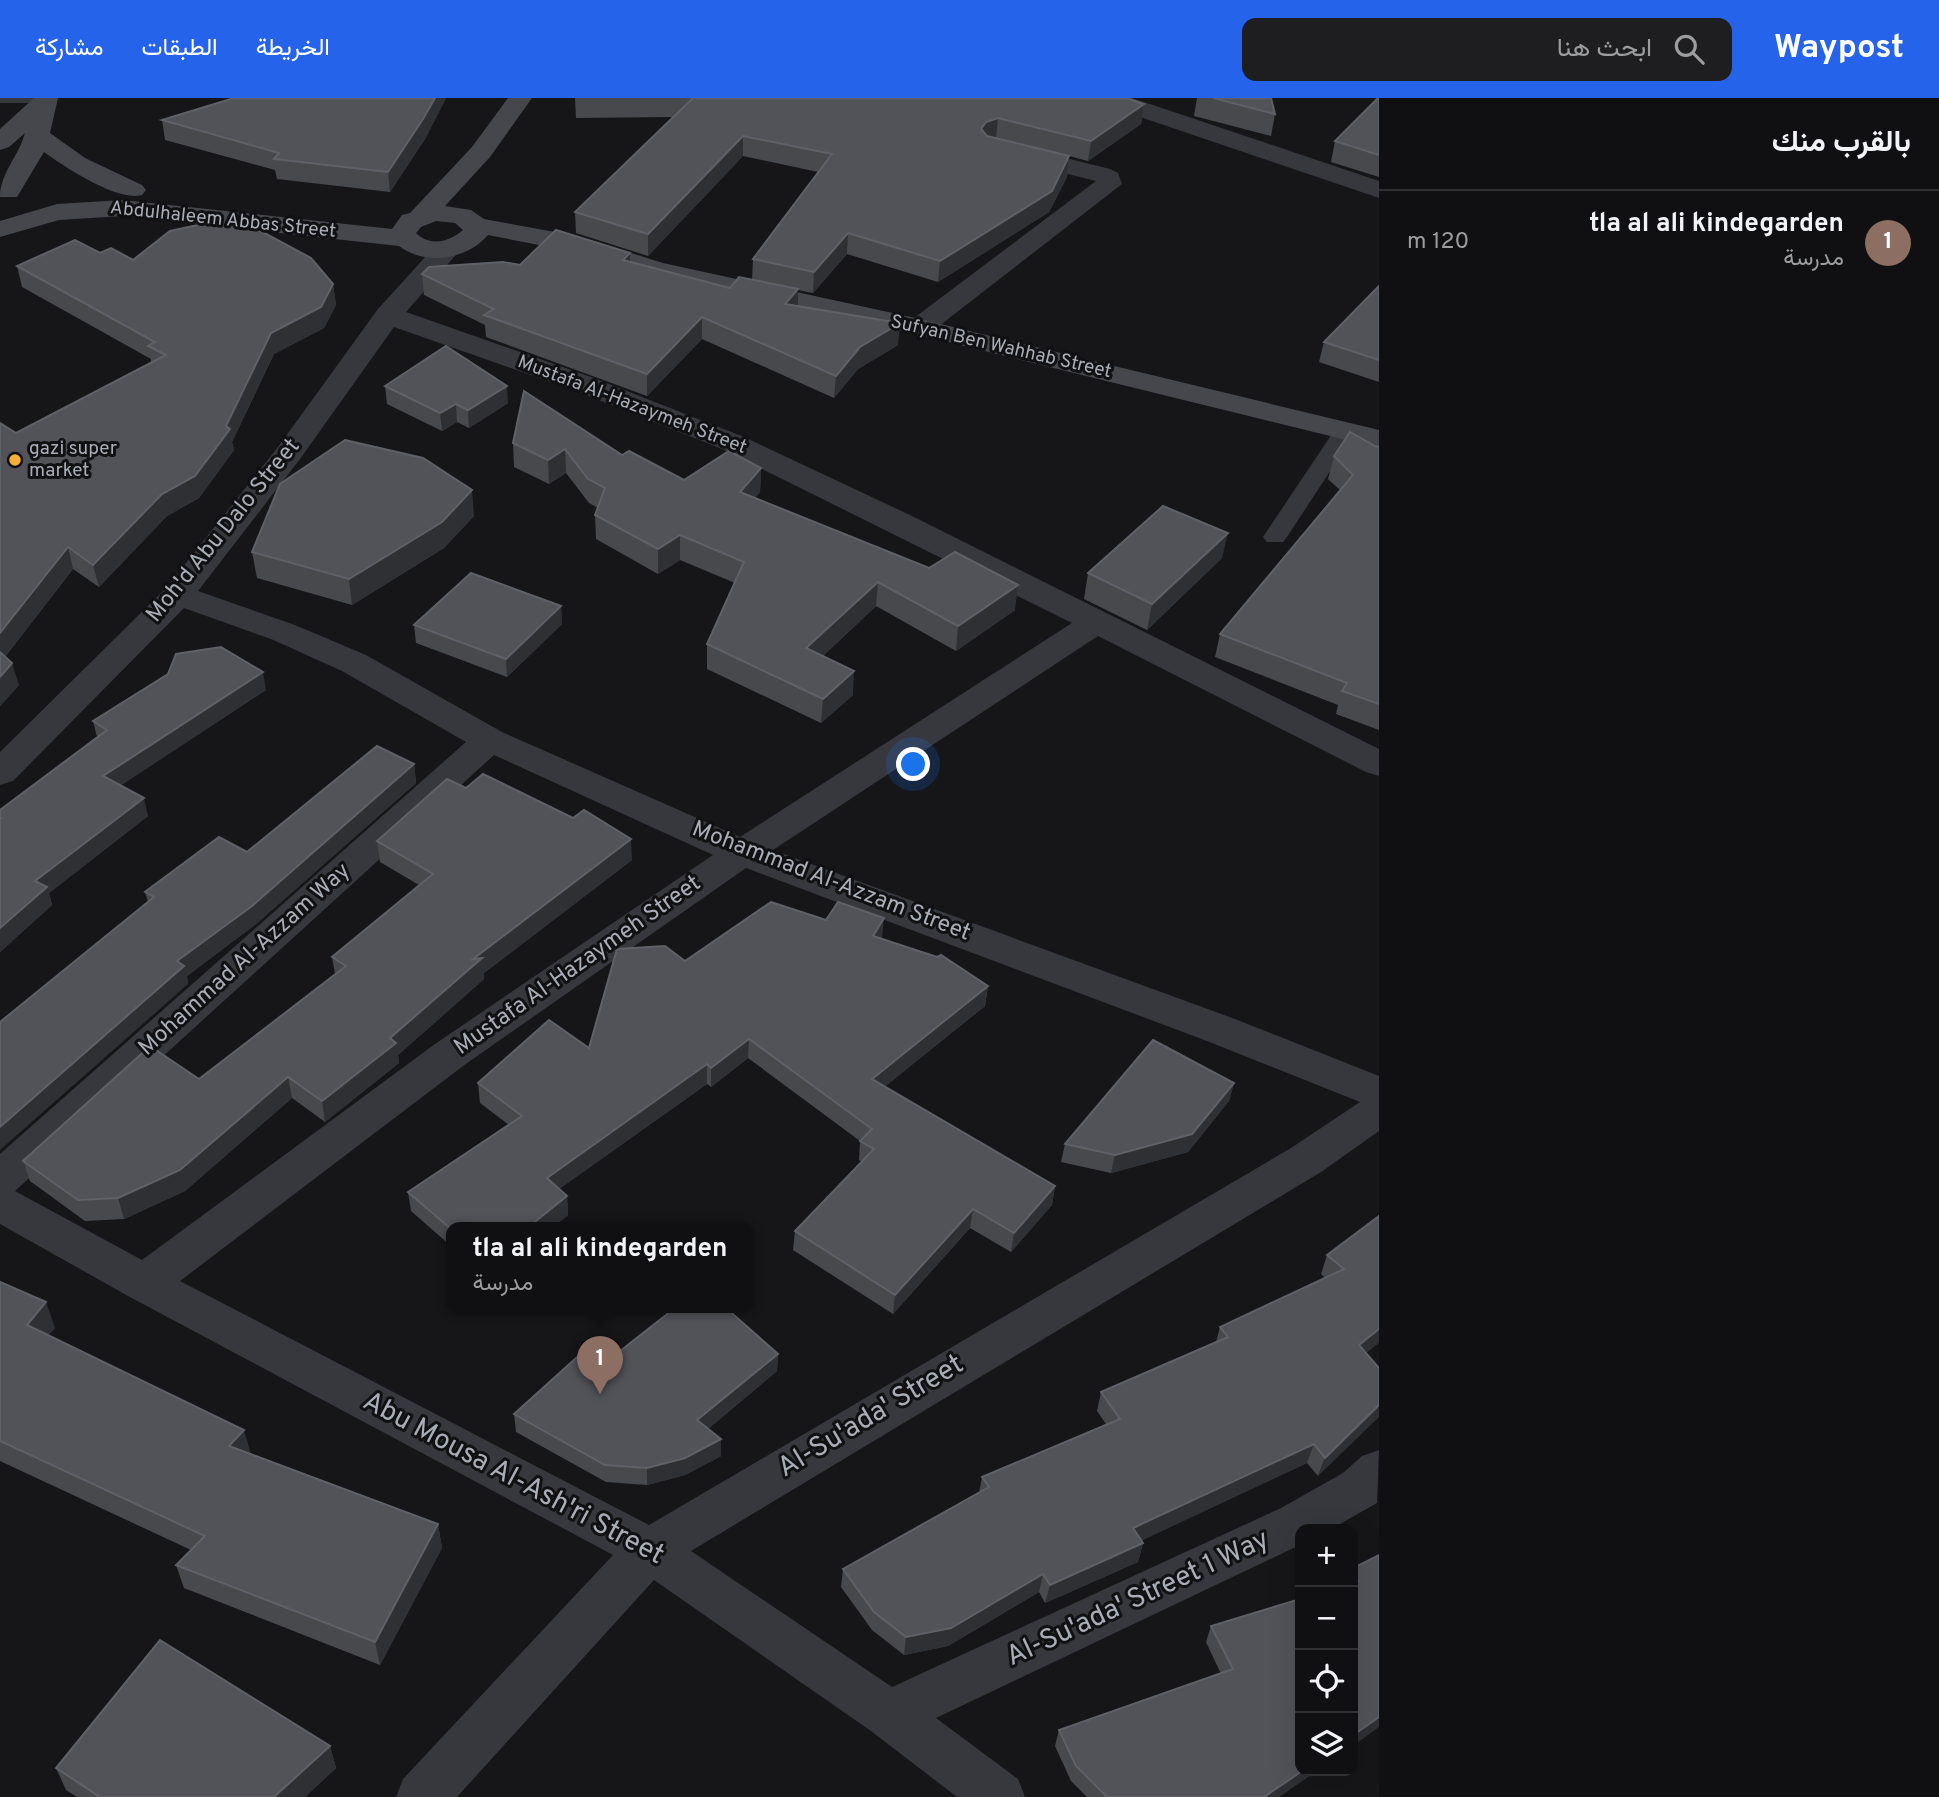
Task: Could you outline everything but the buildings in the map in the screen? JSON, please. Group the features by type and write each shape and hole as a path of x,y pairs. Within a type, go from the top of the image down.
{"street":[{"path":"9,98 40,100"},
{"path":"512,98 519,98"},
{"path":"393,308 394,279 412,230 481,152 519,98"},
{"path":"1108,98 1379,190"},
{"path":"0,222 20,191 27,160 37,136 40,100"},
{"path":"0,142 40,100"},
{"path":"37,136 65,157 133,190"},
{"path":"920,327 1109,184 1109,178 1101,174 995,149"},
{"path":"464,235 481,152"},
{"name":"Abdulhaleem Abbas Street","path":"20,191 84,186 133,190 336,215 412,230"},
{"name":"Abdulhaleem Abbas Street","path":"0,229 57,212 123,208 412,230"},
{"path":"412,230 449,213 464,235"},
{"path":"412,230 464,235"},
{"name":"Sufyan Ben Wahhab Street","path":"464,235 622,261 920,327 1379,439"},
{"name":"Moh'd Abu Dalo Street","path":"0,773 178,595 289,453 393,308 464,235"},
{"name":"Mustafa Al-Hazaymeh Street","path":"393,308 733,443 901,523 1379,764"},
{"name":"Mohammad Al-Azzam Street","path":"178,595 283,632 354,663 490,740 596,785 741,853 1221,1030 1379,1093"},
{"name":"Mustafa Al-Hazaymeh Street","path":"144,1283 449,1055 741,853 1096,622"},
{"name":"Mohammad Al-Azzam Way","path":"0,1179 490,740"},
{"name":"Al-Su'ada' Street","path":"422,1797 650,1550 1306,1160 1379,1110"},
{"name":"Abu Mousa Al-Ash'ri Street","path":"0,1203 144,1283 650,1550 889,1714 999,1797"},
{"name":"Al-Su'ada' Street 1 Way","path":"889,1714 1298,1523 1360,1488 1379,1471"}],"lane":[{"path":"1275,537 1346,430"}],"place":[{"name":"gazi super market","path":"15,460"},
{"name":"tla al ali kindegarden","path":"600,1394"}]}
